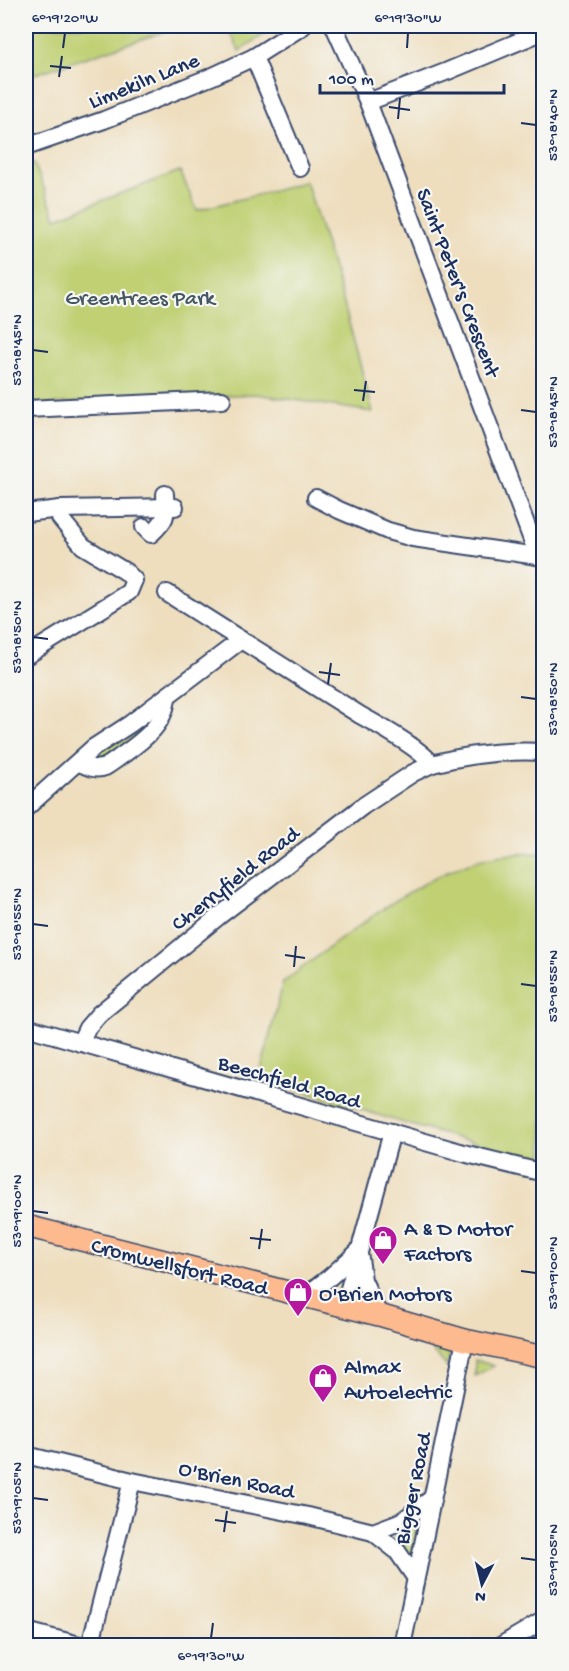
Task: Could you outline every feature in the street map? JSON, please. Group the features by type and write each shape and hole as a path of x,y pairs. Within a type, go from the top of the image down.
{"main road":[{"name":"Cromwellsfort Road","path":"26,1226 465,1340 543,1357"}],"street":[{"name":"Limekiln Lane","path":"26,147 155,100 254,57 303,26"},
{"name":"Saint Peter's Crescent","path":"334,26 368,102 537,551 541,556"},
{"path":"368,102 543,31"},
{"path":"254,57 300,168"},
{"path":"26,409 222,400"},
{"path":"316,498 388,531 413,538 541,556"},
{"path":"26,513 169,503 165,521 151,534 144,527"},
{"path":"26,656 129,592 134,580 126,572 83,546 60,518 60,509"},
{"path":"167,593 385,729 432,764"},
{"path":"26,808 93,748 130,724 241,639"},
{"name":"Cherryfield Road","path":"80,1043 87,1028 99,1014 219,916 363,806 413,773 432,764 467,756 515,750 543,752"},
{"path":"26,791 35,787 47,789"},
{"name":"Beechfield Road","path":"26,1027 466,1154 543,1173"},
{"path":"344,1307 392,1132"},
{"path":"304,1297 359,1251"},
{"path":"359,1251 363,1280 379,1316"},
{"name":"Bigger Road","path":"402,1646 465,1340"},
{"name":"O'Brien Road","path":"26,1455 132,1481 298,1514 373,1532"},
{"path":"90,1646 132,1481"},
{"path":"373,1532 402,1521 431,1499"},
{"path":"373,1532 397,1551 415,1576"},
{"path":"500,1646 543,1620"},
{"path":"26,1631 83,1646"}],"green space":[{"path":"26,26 182,26 26,77"},
{"path":"220,26 277,26 239,51 229,30"},
{"name":"Greentrees Park","path":"26,158 28,165 34,163 56,218 180,171 197,210 306,181 342,297 373,412 256,394 26,405"},
{"path":"159,708 155,721 107,761 89,760"},
{"path":"543,853 543,1161 404,1123 259,1078 283,983 299,970 361,924 429,881 475,861 491,857"},
{"path":"434,1347 450,1352 447,1367 432,1350"},
{"path":"475,1360 494,1366 475,1376"},
{"path":"418,1518 412,1558 393,1537"}],"place":[{"name":"A & D Motor Factors","path":"383,1266"},
{"name":"O'Brien Motors","path":"298,1318"},
{"name":"Almax Autoelectric","path":"323,1404"}]}
